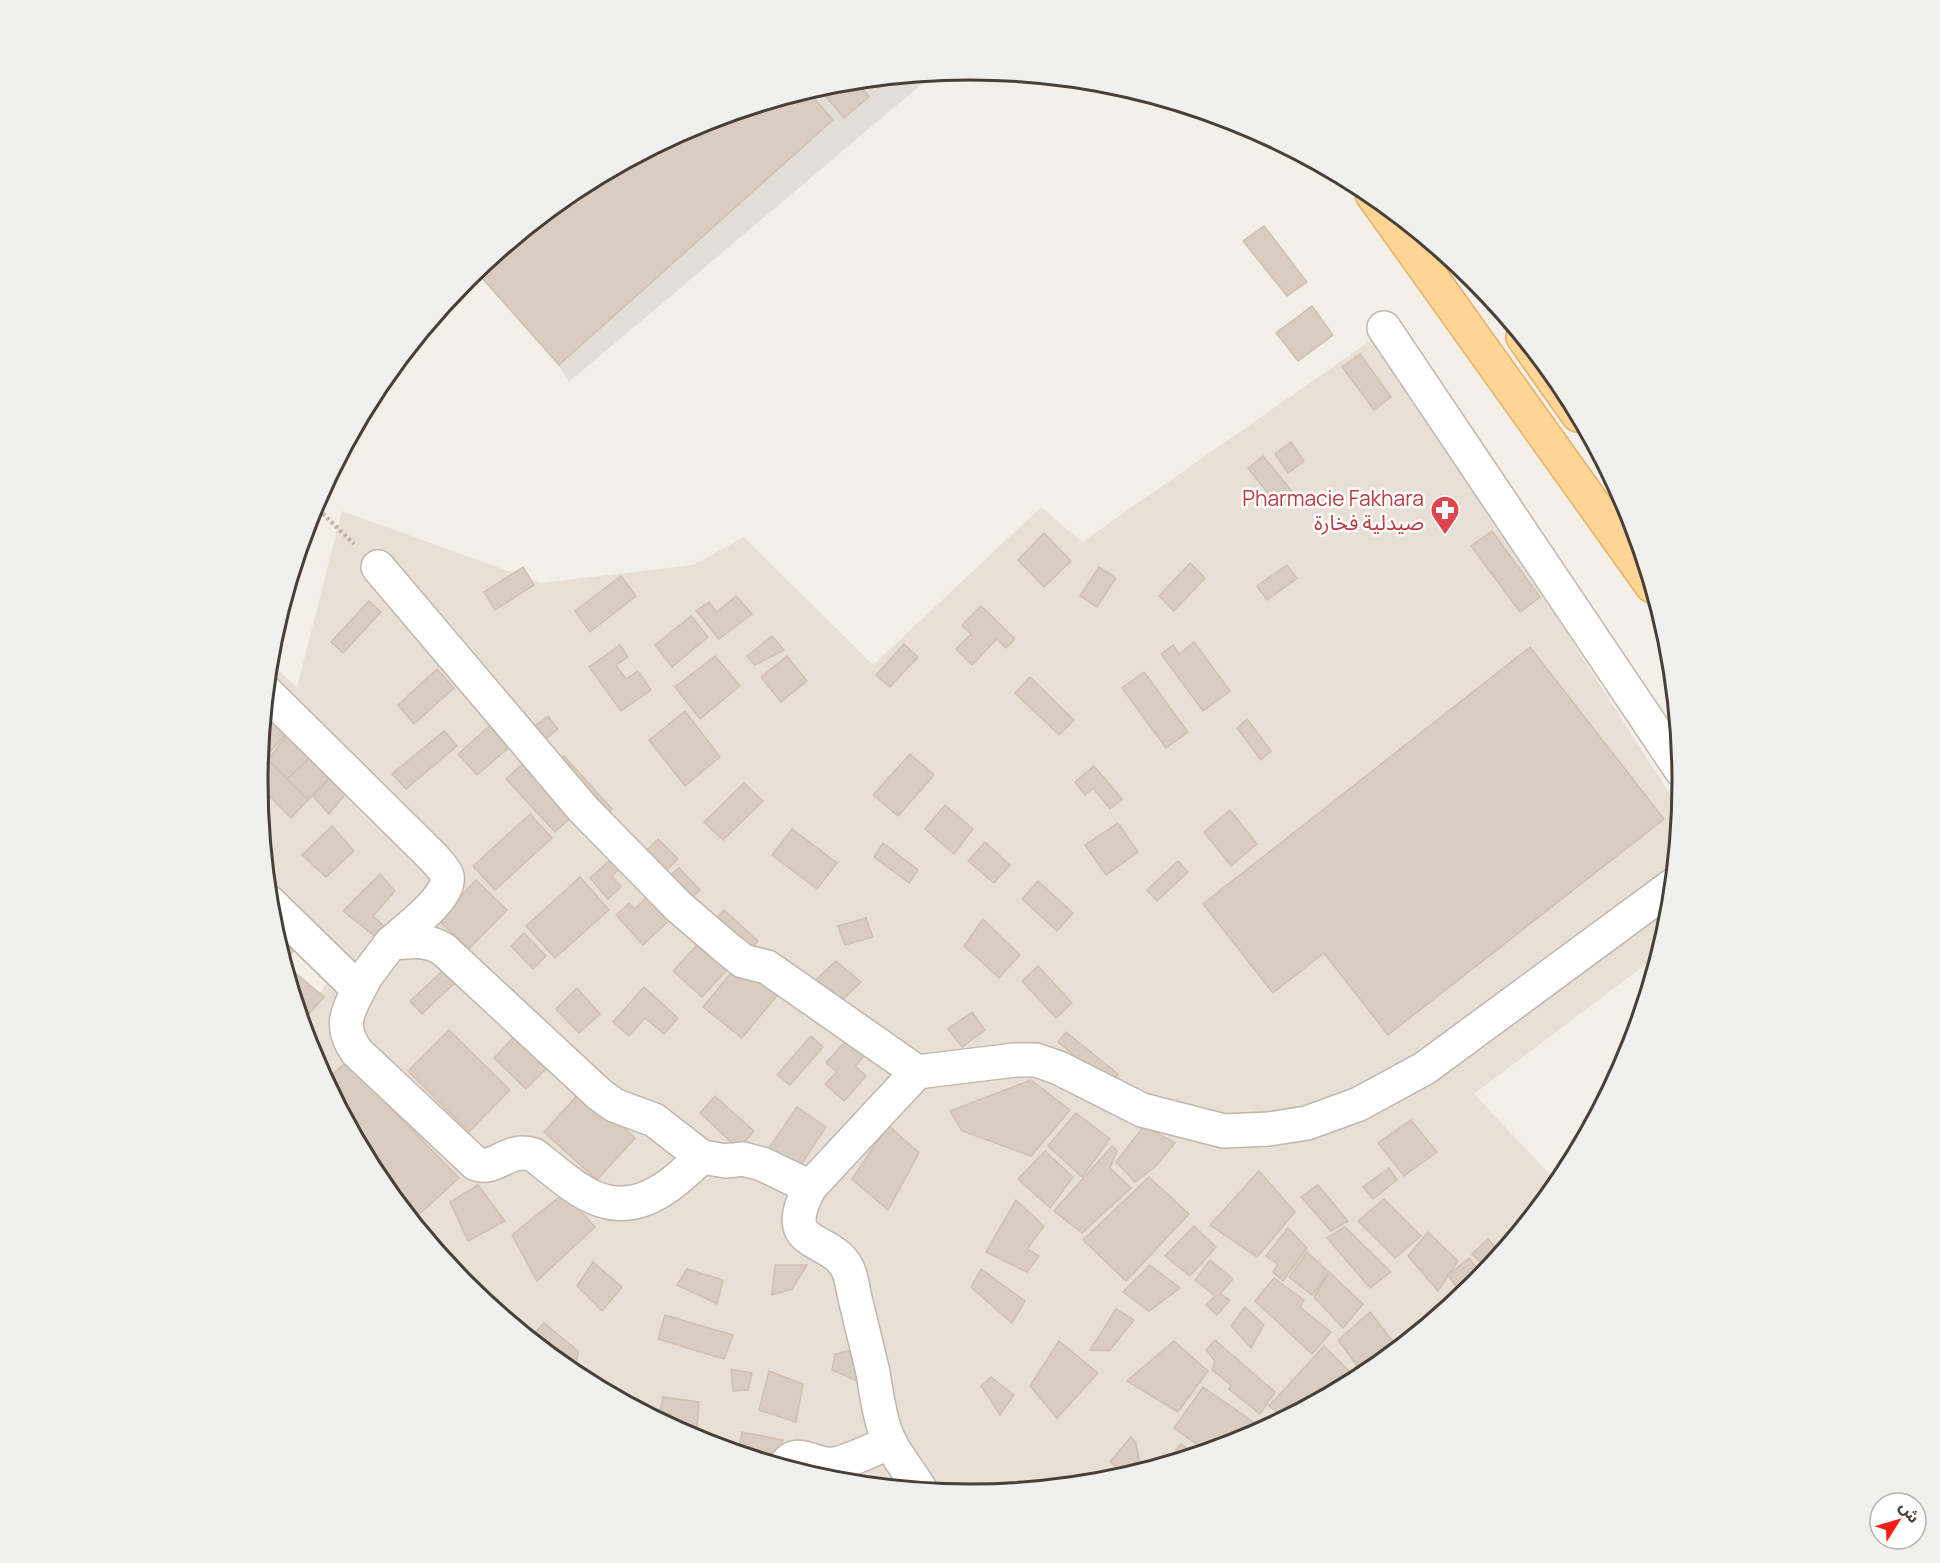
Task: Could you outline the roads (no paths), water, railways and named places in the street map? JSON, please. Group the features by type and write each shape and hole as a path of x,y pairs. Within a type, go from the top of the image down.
{"main road":[{"path":"1391,221 1638,567"}],"street":[{"path":"1384,328 1671,755"},
{"path":"378,567 583,809 679,907 743,961 767,967 917,1072"},
{"path":"273,699 433,857 447,876 447,886 441,898 391,943 366,976 345,1020 349,1041 357,1052 476,1164 482,1166 489,1165 510,1154 526,1152 534,1155 580,1190 604,1202 619,1205 641,1200 662,1190 702,1157"},
{"path":"915,1481 890,1442 878,1403 850,1275 839,1258 806,1236 797,1218 800,1204 810,1187 917,1072 1015,1060 1036,1060 1059,1068 1142,1110 1224,1131 1269,1129 1307,1123 1359,1104 1425,1068 1663,893"},
{"path":"280,913 353,984 366,976"},
{"path":"391,943 428,941 443,949 599,1094 614,1105 654,1120 702,1157 726,1161 743,1159 762,1164 810,1187"},
{"path":"789,1460 796,1457 829,1465 890,1442"}],"place":[{"name":"Pharmacie Fakhara صيدلية فخارة","path":"1445,536"}]}
